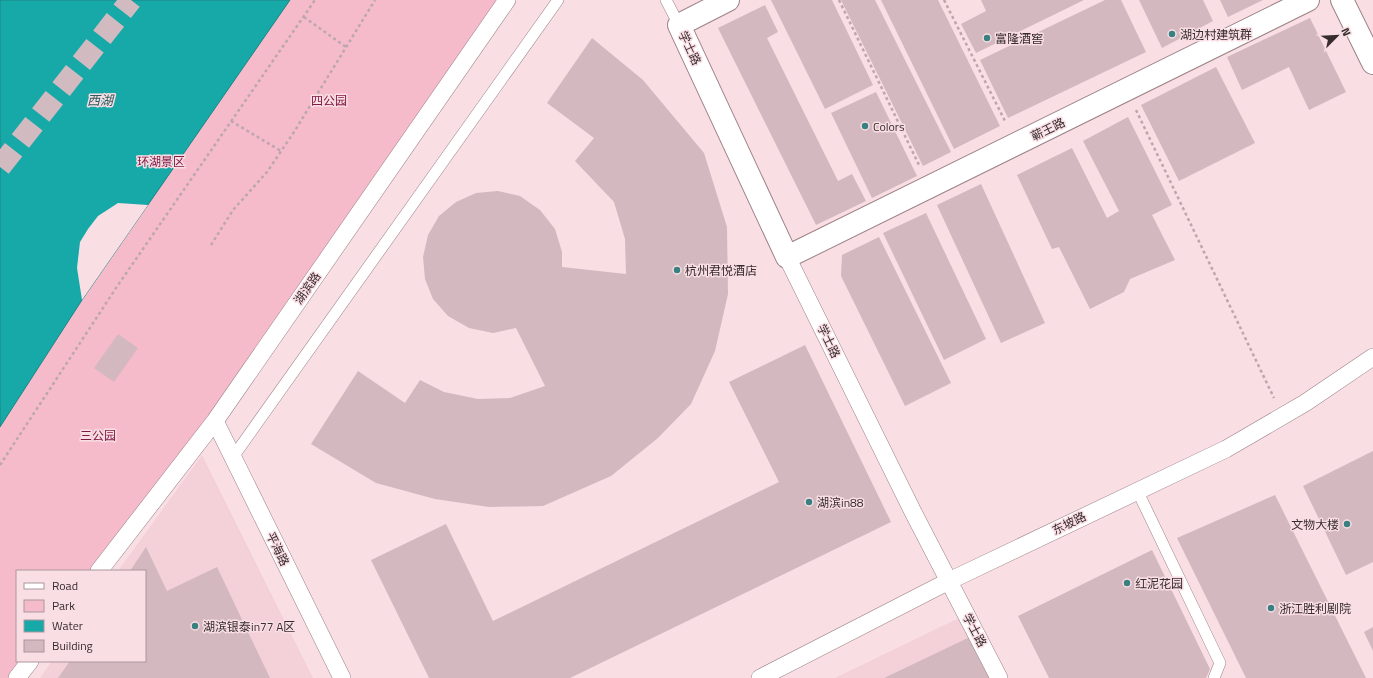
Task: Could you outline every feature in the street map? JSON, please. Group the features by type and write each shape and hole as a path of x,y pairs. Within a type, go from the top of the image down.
{"street":[{"name":"湖滨路","path":"101,570 215,421 507,0"},
{"path":"679,25 728,0"},
{"name":"蕲王路","path":"787,257 1308,0"},
{"path":"1342,0 1373,63"},
{"name":"学士路","path":"679,25 787,257 913,512 999,678"},
{"name":"东坡路","path":"760,678 949,581 1137,490 1226,449 1305,403 1373,357"},
{"name":"平海路","path":"215,421 342,678"},
{"path":"17,678 29,662"}],"lane":[{"path":"233,457 558,0"},
{"name":"学士路","path":"666,0 679,25"},
{"path":"1137,490 1220,663 1214,678"}],"path":[{"path":"0,465 118,285 316,0"},
{"path":"212,245 233,210 267,172 376,0"},
{"path":"839,0 930,187"},
{"path":"944,0 1017,144"},
{"path":"304,17 346,47"},
{"path":"1126,90 1282,416"},
{"path":"231,121 281,151"}],"shaded area":[{"path":"202,455 313,678 40,678 51,662 146,662 146,570 119,570"},
{"path":"959,618 990,678 835,678"}],"green space":[{"name":"环湖景区","path":"0,0 507,0 102,570 16,570 16,662 30,662 18,678 0,678"}],"water":[{"name":"西湖","path":"0,0 290,0 82,300 0,427"}],"pier":[{"path":"118,203 148,205 82,300 77,268 80,242 98,216"}],"building":[{"path":"771,0 832,0 873,85 825,109"},
{"path":"841,0 875,0 951,152 923,166"},
{"path":"881,0 938,0 1000,126 954,149"},
{"name":"富隆酒窖","path":"981,0 1084,0 976,53 961,24 986,11"},
{"path":"1105,0 1121,0 1146,52 1008,118 980,60"},
{"name":"湖边村建筑群","path":"1139,0 1203,0 1213,21 1162,48"},
{"path":"1220,0 1263,0 1228,17"},
{"path":"765,5 778,32 767,38 838,181 852,174 866,201 816,225 718,28"},
{"path":"1310,18 1346,92 1309,110 1289,67 1242,90 1227,57"},
{"name":"杭州君悦酒店","path":"592,38 643,80 704,153 727,227 728,294 715,351 691,404 658,438 611,476 543,506 489,507 435,499 376,483 311,444 358,371 405,403 420,380 444,392 478,399 510,398 545,386 516,328 493,333 469,328 448,316 433,299 425,279 423,257 428,235 439,216 456,202 476,193 498,191 520,196 540,210 555,229 562,252 562,267 626,274 625,239 614,202 575,161 594,138 547,103"},
{"path":"1216,67 1255,143 1179,181 1141,105"},
{"path":"876,92 917,176 872,198 831,113"},
{"path":"1128,117 1172,205 1152,215 1175,260 1130,279 1124,292 1090,309 1059,247 1052,249 1017,175 1072,148 1107,218 1119,211 1083,141"},
{"path":"981,184 1045,323 1001,343 937,205"},
{"path":"926,213 986,339 944,360 883,233"},
{"path":"879,237 951,383 905,406 841,276 842,255"},
{"path":"118,334 138,348 114,382 94,368"},
{"name":"湖滨in88","path":"805,345 891,522 570,678 429,678 371,560 446,524 493,621 779,482 729,382"},
{"name":"文物大楼","path":"1373,451 1373,562 1346,575 1303,486"},
{"name":"浙江胜利剧院","path":"1275,495 1366,678 1246,678 1177,538"},
{"name":"湖滨银泰in77 A区","path":"146,547 167,591 217,567 270,678 58,678 69,662 146,662 146,570 131,570"},
{"name":"红泥花园","path":"1152,550 1210,669 1206,678 1049,678 1018,616"},
{"path":"1373,627 1373,651 1364,632"},
{"path":"970,637 990,678 884,678"}],"tunnel":[{"path":"0,167 131,0"}],"place":[{"name":"湖边村建筑群","path":"1172,34"},
{"name":"富隆酒窖","path":"987,38"},
{"name":"Colors","path":"865,126"},
{"name":"杭州君悦酒店","path":"677,270"},
{"name":"湖滨in88","path":"809,502"},
{"name":"文物大楼","path":"1347,524"},
{"name":"红泥花园","path":"1127,583"},
{"name":"浙江胜利剧院","path":"1271,608"},
{"name":"湖滨银泰in77 A区","path":"195,626"}],"park label":[{"name":"四公园","path":"329,100"},
{"name":"三公园","path":"98,435"}]}
